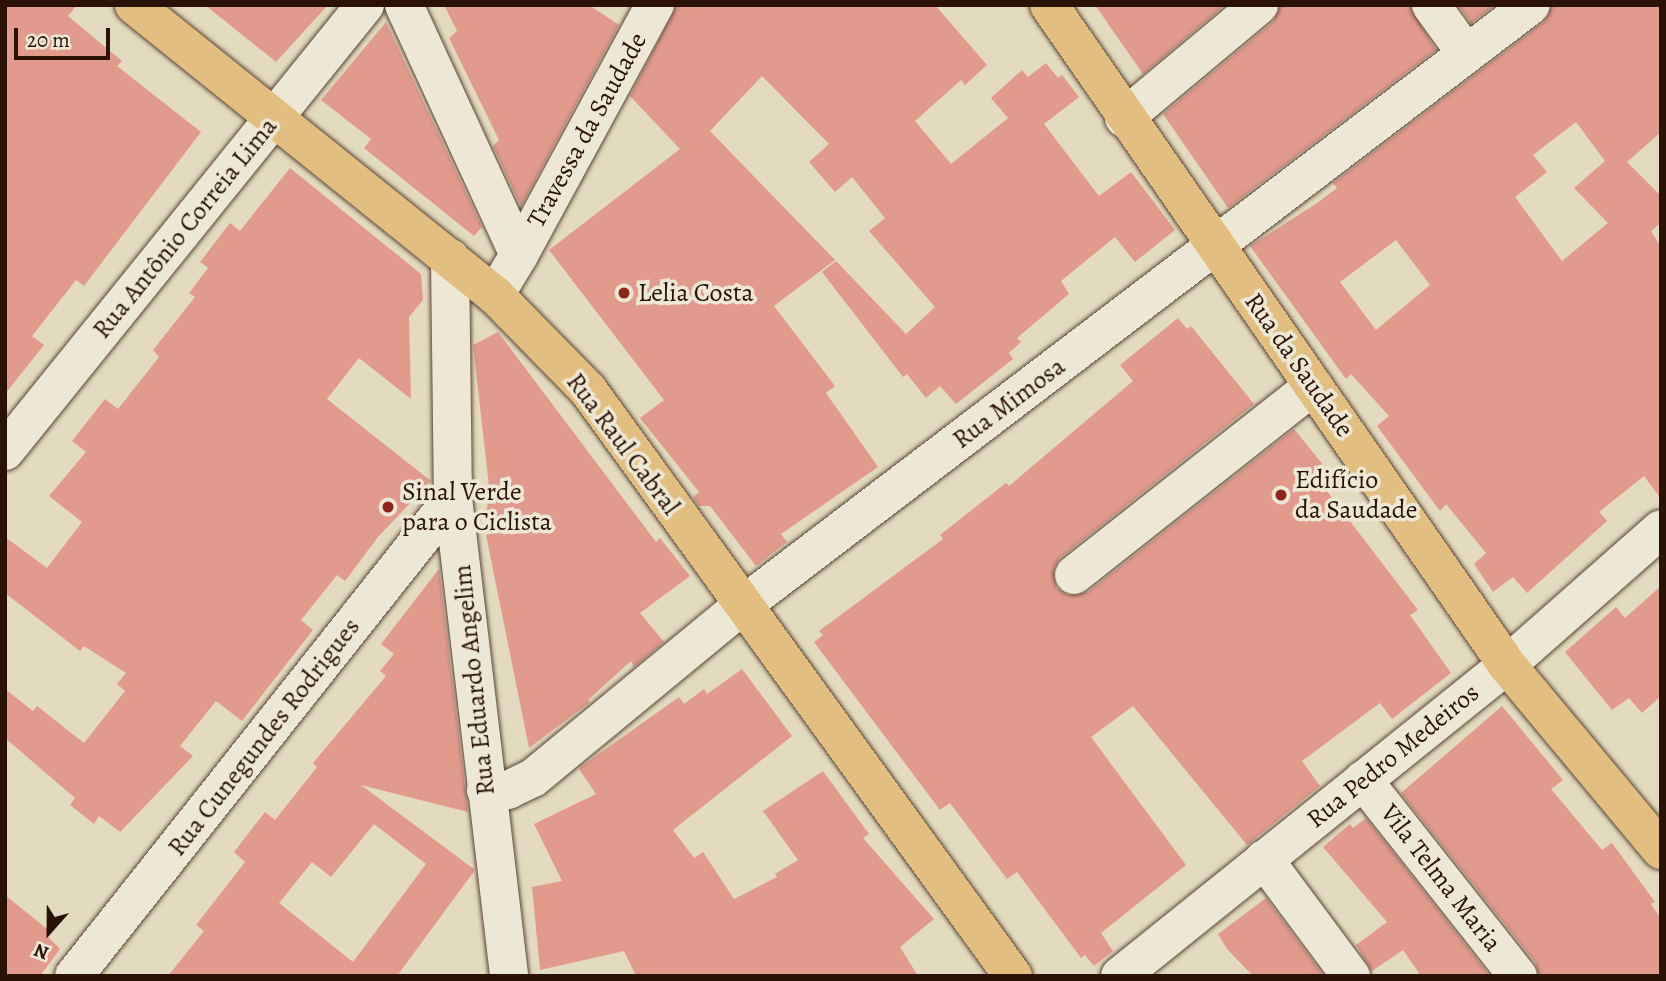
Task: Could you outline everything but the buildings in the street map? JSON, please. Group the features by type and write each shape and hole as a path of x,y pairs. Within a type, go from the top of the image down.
{"main road":[{"name":"Rua Raul Cabral","path":"134,5 495,295 588,390 1013,976"},
{"name":"Rua da Saudade","path":"1049,5 1124,118 1217,245 1507,665 1661,850"}],"street":[{"name":"Rua Antônio Correia Lima","path":"5,452 365,5"},
{"path":"404,5 519,255 495,295"},
{"name":"Travessa da Saudade","path":"519,255 655,5"},
{"path":"1124,118 1259,5"},
{"path":"1431,5 1465,52"},
{"name":"Rua Mimosa","path":"486,790 508,790 533,778 743,605 1217,245 1465,52 1531,5"},
{"name":"Rua Eduardo Angelim","path":"450,258 453,498 509,976"},
{"path":"1074,575 1313,386"},
{"name":"Rua Cunegundes Rodrigues","path":"74,976 453,498"},
{"name":"Rua Pedro Medeiros","path":"1120,976 1507,665 1661,529"},
{"name":"Vila Telma Maria","path":"1363,780 1518,976"},
{"path":"1264,859 1351,976"}],"place":[{"name":"Lelia Costa","path":"624,293"},
{"name":"Edifício da Saudade","path":"1281,495"},
{"name":"Sinal Verde para o Ciclista","path":"388,507"}]}
